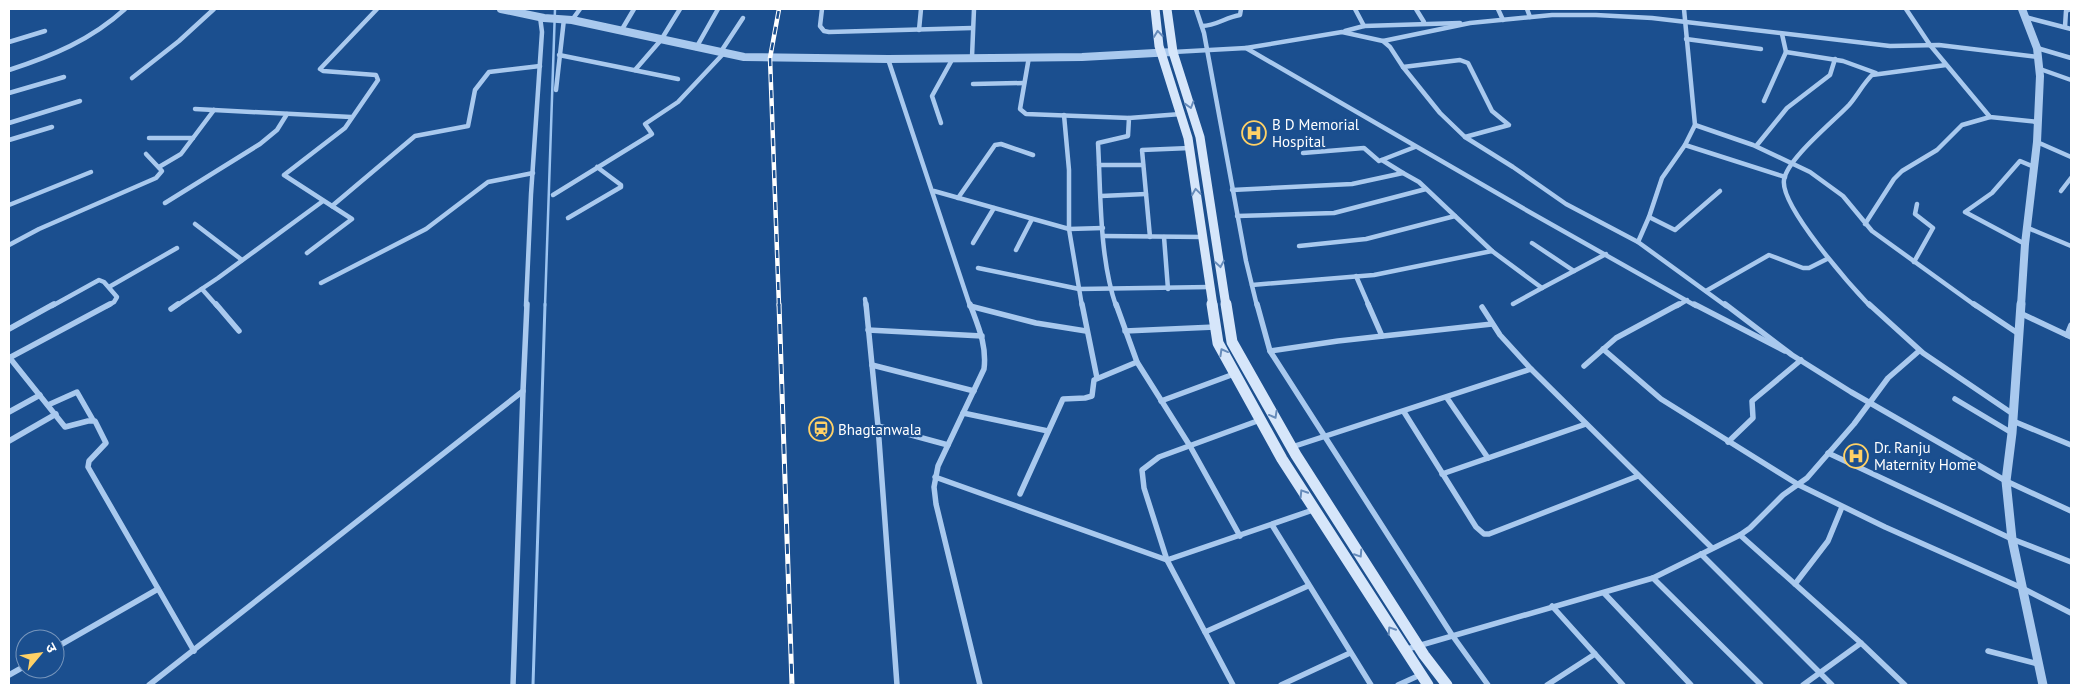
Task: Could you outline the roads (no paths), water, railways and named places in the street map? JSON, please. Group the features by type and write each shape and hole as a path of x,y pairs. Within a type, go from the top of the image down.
{"main road":[{"path":"1155,9 1162,53 1190,148 1218,343 1260,420 1313,510 1428,685"},
{"path":"1167,9 1173,52 1200,138 1232,342 1292,447 1418,646 1447,685"}],"street":[{"path":"9,70 46,58 81,43 112,22 125,9"},
{"path":"132,78 179,41 214,9"},
{"path":"307,253 352,221 284,175 341,132 378,80 378,76 323,71 320,69 377,9"},
{"path":"501,9 622,30 722,54 770,58 1082,57 1206,51 1246,48 1342,32 1364,26 1424,22 1470,23"},
{"path":"513,685 523,391 540,66 540,9"},
{"path":"556,90 565,19 580,9"},
{"path":"622,30 634,9"},
{"path":"635,70 661,40 680,9"},
{"path":"696,48 718,9"},
{"path":"822,9 820,26 824,31 972,28"},
{"path":"919,30 921,9"},
{"path":"972,57 974,9"},
{"path":"1196,9 1202,26 1237,216 1252,285 1270,351 1452,635 1488,685"},
{"path":"1202,26 1215,26 1228,16 1241,14 1241,9"},
{"path":"1355,9 1364,26"},
{"path":"1416,9 1424,22"},
{"path":"1498,9 1503,20"},
{"path":"1527,9 1530,17"},
{"path":"1593,9 1596,15"},
{"path":"1638,242 1649,217 1662,178 1685,145 1695,126 1684,9"},
{"path":"1906,9 1930,45 1990,117"},
{"path":"2065,27 2066,11 2071,9"},
{"path":"2023,13 2071,29"},
{"path":"2023,13 2037,52 2040,68 2037,142 2025,244 2012,434 2006,481 2012,539 2043,685"},
{"path":"1382,41 1470,23 1552,14 1596,15 1684,22 1890,46 1930,45 2037,52 2071,58"},
{"path":"553,195 652,134 645,124 678,102 722,54 742,18"},
{"path":"9,42 45,31"},
{"path":"1342,32 1382,41 1390,47 1403,67 1440,113 1465,137 1513,167 1566,204 1638,242 1671,264 1792,355"},
{"path":"1764,101 1786,52 1782,34"},
{"path":"1686,39 1761,49"},
{"path":"1246,48 1415,147 1751,336 1801,360 1869,403 2006,481 2071,511"},
{"path":"1786,52 1835,59 1876,73"},
{"path":"559,55 678,79"},
{"path":"1028,57 1020,108 1022,112 1031,115 1129,118 1181,114"},
{"path":"941,123 932,96 954,58"},
{"path":"888,59 934,191 970,306 982,336 987,357 984,369 935,477 936,504 980,685"},
{"path":"1757,145 1787,108 1830,75 1835,59"},
{"path":"1403,67 1460,60 1468,63 1492,111 1509,125 1465,137"},
{"path":"1946,65 1876,73 1870,77 1850,104 1794,164 1785,177 1785,187 1794,208 1827,259 1848,285 1877,314 1919,351 2013,417 2071,445"},
{"path":"332,206 415,136 468,126 475,90 489,72 540,66"},
{"path":"2040,68 2071,80"},
{"path":"9,93 64,76"},
{"path":"973,84 1024,83"},
{"path":"9,123 80,101"},
{"path":"195,109 352,117"},
{"path":"159,167 177,157 214,110"},
{"path":"165,204 260,144 277,130 287,114"},
{"path":"1064,115 1068,170 1068,229 1086,331 1097,378"},
{"path":"1865,224 1894,179 1902,171 1937,150 1962,125 1990,117 2038,122"},
{"path":"1129,118 1128,136 1098,143 1103,228 1111,290 1124,331 1137,362 1190,446 1240,536"},
{"path":"1695,126 1757,145 1794,164 1838,192 1851,205 1865,224 1974,306 2020,334"},
{"path":"9,140 52,127"},
{"path":"149,138 193,138"},
{"path":"2037,142 2071,158"},
{"path":"958,198 995,145 1001,144 1034,154"},
{"path":"1685,145 1785,177"},
{"path":"1382,160 1415,147"},
{"path":"1150,237 1143,149 1190,148"},
{"path":"1303,154 1360,148 1367,149 1376,159 1382,160 1419,182 1492,251 1542,288"},
{"path":"9,245 48,225 156,178 162,171 146,154"},
{"path":"2025,244 1965,212 1992,193 2020,161 2034,167"},
{"path":"1099,165 1143,165"},
{"path":"568,218 621,187 621,185 597,167"},
{"path":"9,205 91,172"},
{"path":"321,283 426,229 488,182 533,173"},
{"path":"1232,190 1352,184 1403,173"},
{"path":"2061,191 2071,178"},
{"path":"1237,216 1334,212 1426,189"},
{"path":"934,191 1068,229 1103,228"},
{"path":"1649,217 1675,230 1720,191"},
{"path":"1101,196 1146,194"},
{"path":"170,309 202,289 323,201"},
{"path":"1914,262 1933,228 1916,214 1917,204"},
{"path":"973,243 994,208"},
{"path":"1299,246 1366,239 1455,216"},
{"path":"1016,250 1032,219"},
{"path":"195,224 242,260"},
{"path":"2028,228 2071,246"},
{"path":"1104,236 1203,237"},
{"path":"1164,237 1168,289"},
{"path":"1532,243 1574,271"},
{"path":"109,287 177,248"},
{"path":"1252,285 1387,273 1492,251"},
{"path":"1513,304 1606,254"},
{"path":"1706,291 1768,255 1803,268 1809,268 1827,259"},
{"path":"978,268 1079,290 1210,287"},
{"path":"1356,276 1382,336"},
{"path":"9,329 95,281 102,280 109,287 117,297 114,302 9,357 63,425 68,428 94,420"},
{"path":"202,289 239,331"},
{"path":"865,299 878,426 897,685"},
{"path":"1584,366 1624,333 1687,300"},
{"path":"970,306 1036,323 1086,331"},
{"path":"1482,307 1500,336 1531,369 1712,548"},
{"path":"2020,313 2069,336 2071,325"},
{"path":"1270,351 1492,324"},
{"path":"1124,331 1216,327"},
{"path":"868,330 982,336"},
{"path":"1603,349 1638,382 1661,399 1799,485 1842,507 2022,588 2071,613"},
{"path":"1404,650 1552,606 1604,594 1653,578 1679,567 1740,535 1750,528 1783,495 1799,485 1854,424 1901,365 1919,351"},
{"path":"1728,442 1753,418 1752,401 1801,360"},
{"path":"1020,494 1063,399 1069,397 1090,398 1093,393 1093,381 1137,362"},
{"path":"872,365 974,391"},
{"path":"1292,447 1448,398 1531,369"},
{"path":"1161,401 1235,373"},
{"path":"149,685 194,652 523,391"},
{"path":"48,405 72,392 77,392 94,420 106,443 89,461 88,467 194,652"},
{"path":"9,412 40,395"},
{"path":"1448,398 1488,458"},
{"path":"1955,399 2012,434"},
{"path":"1404,412 1476,527 1484,534 1489,534 1638,476"},
{"path":"963,413 1048,431"},
{"path":"9,441 56,414"},
{"path":"1233,685 1167,560 1144,488 1142,470 1159,457 1260,420"},
{"path":"1442,474 1586,424"},
{"path":"878,426 948,445"},
{"path":"1828,453 2012,539 2071,562"},
{"path":"935,477 1167,560 1313,510"},
{"path":"1795,584 1828,541 1842,507"},
{"path":"1272,525 1371,685"},
{"path":"1740,535 1861,642 1905,685"},
{"path":"1701,554 1832,685"},
{"path":"1653,578 1761,685"},
{"path":"1205,632 1308,586"},
{"path":"65,642 158,589"},
{"path":"1604,594 1691,685"},
{"path":"1552,606 1624,685"},
{"path":"1802,685 1861,642"},
{"path":"1988,651 2039,664"},
{"path":"1281,685 1350,653"},
{"path":"1547,685 1595,654"},
{"path":"1398,685 1420,675"}],"waterway":[{"path":"545,306 555,9"},
{"path":"533,685 545,304"}],"railway":[{"path":"779,9 770,58 779,306"},
{"path":"779,304 792,685"}],"place":[{"name":"B D Memorial Hospital","path":"1254,133"},
{"name":"Bhagtanwala","path":"821,429"},
{"name":"Dr. Ranju Maternity Home","path":"1856,456"}]}
